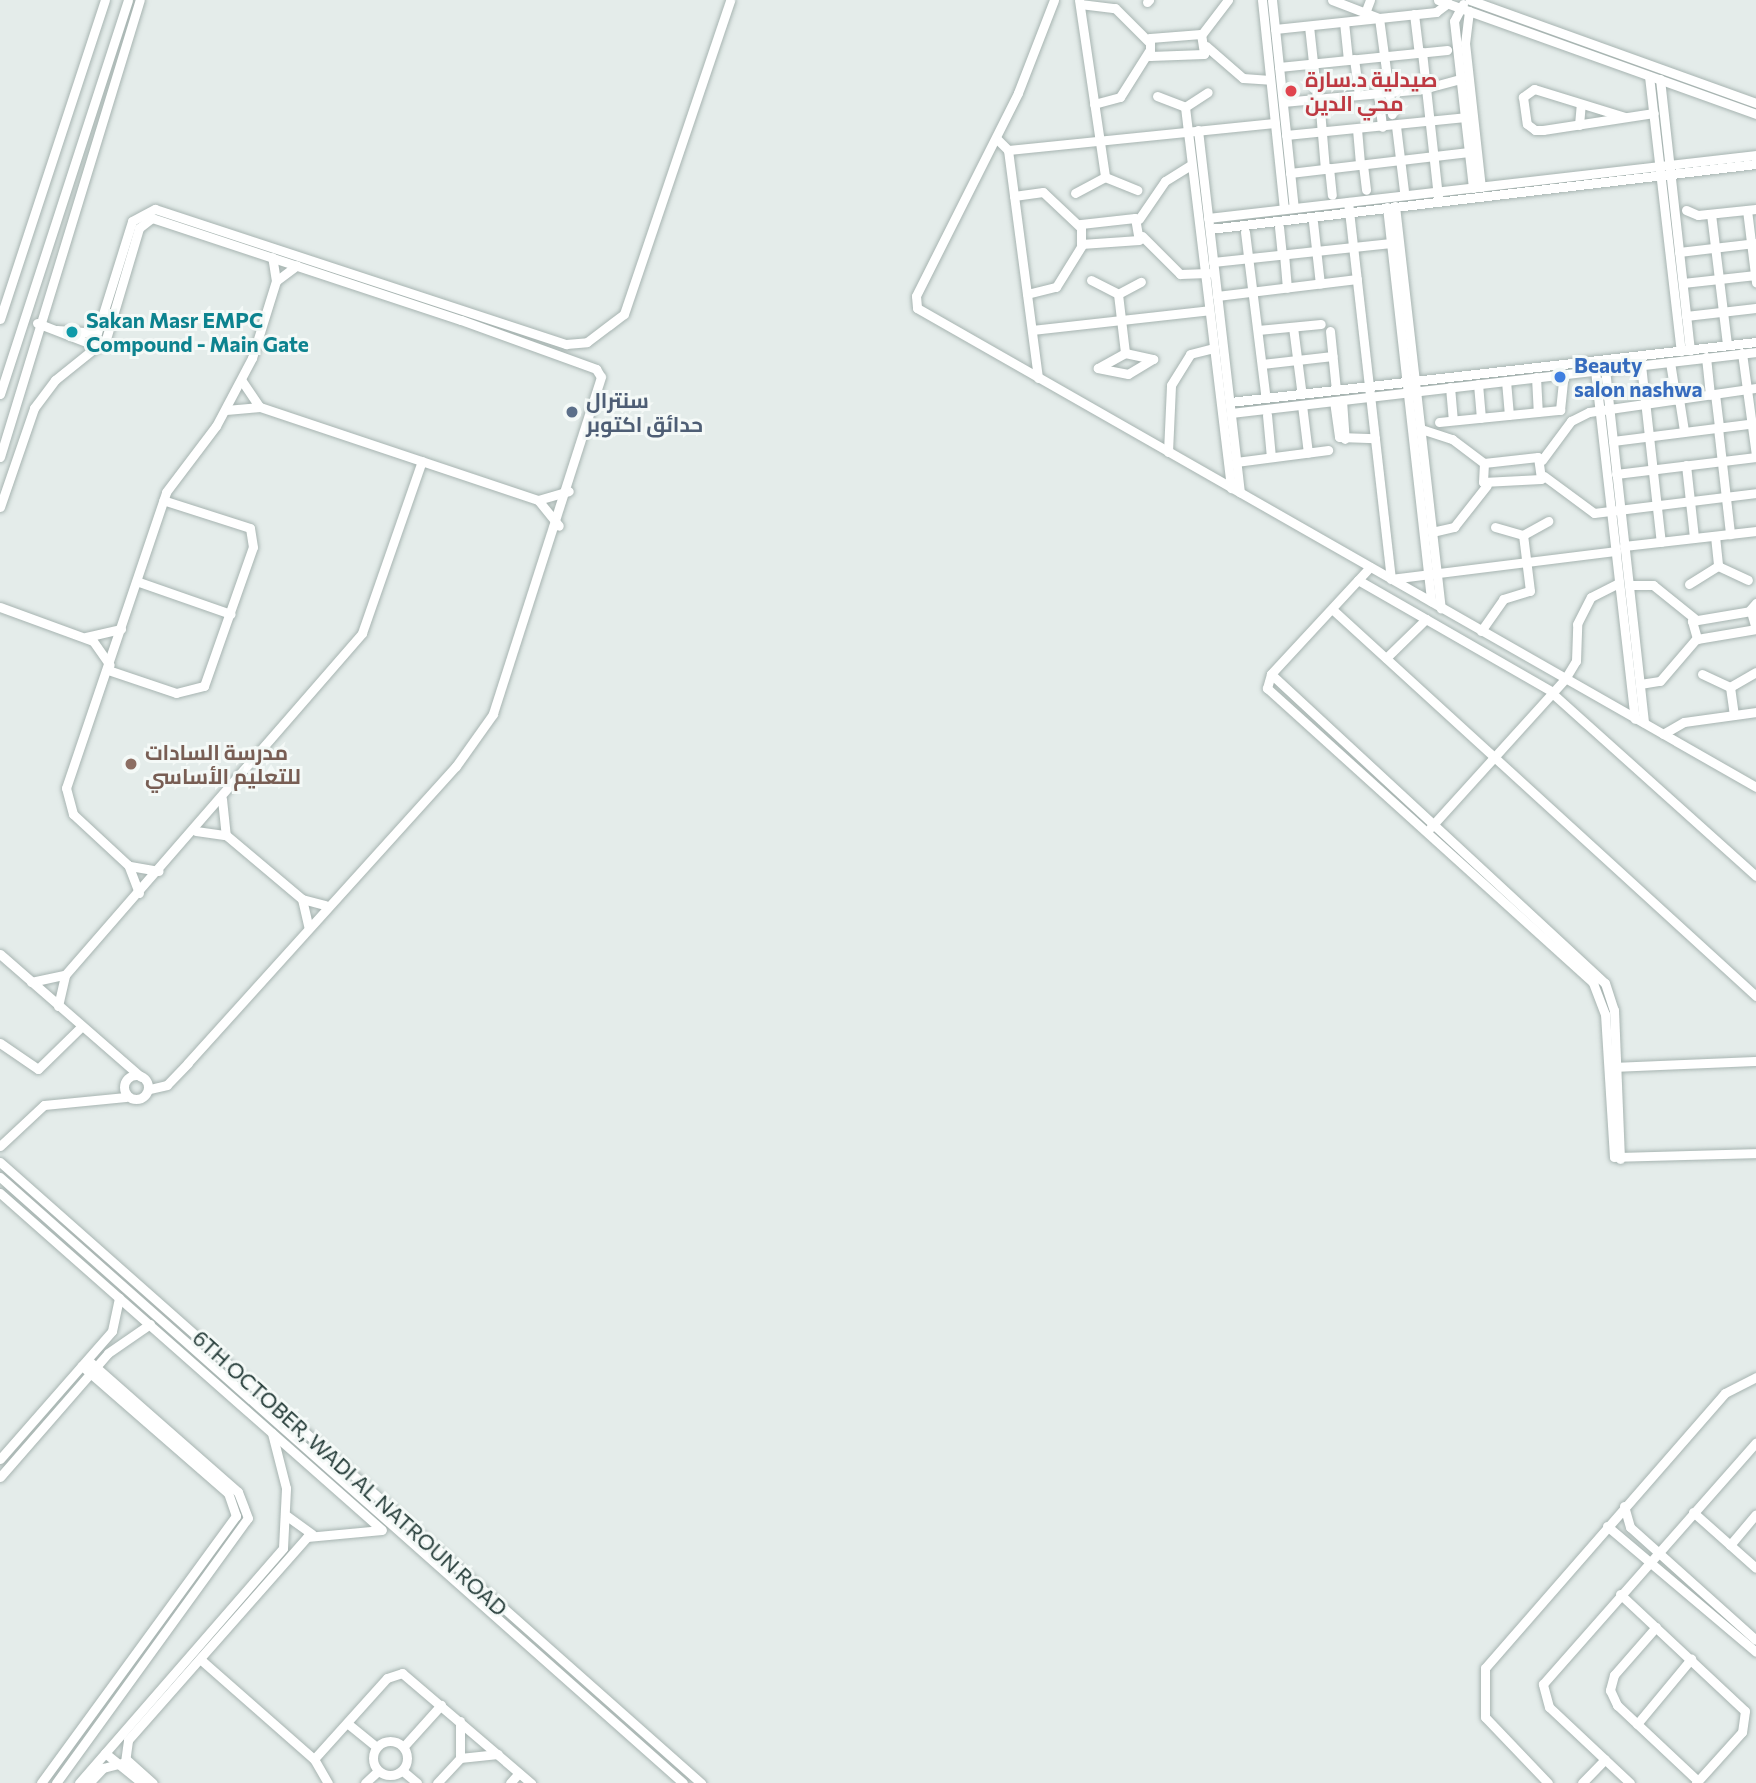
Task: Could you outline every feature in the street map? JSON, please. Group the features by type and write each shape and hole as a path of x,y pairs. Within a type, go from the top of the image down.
{"street":[{"path":"0,319 105,0"},
{"path":"16,401 0,395 128,0"},
{"path":"0,457 37,323 140,0"},
{"path":"57,330 97,333 132,222 155,209 566,344 587,342 624,314 730,0"},
{"path":"1054,0 996,138 916,304 1038,378 1756,787"},
{"path":"1148,41 1202,34 1228,0"},
{"path":"1262,0 1275,29 1294,208"},
{"path":"1272,0 1269,14 1270,79 1283,209"},
{"path":"1332,0 1379,18"},
{"path":"1365,13 1370,0"},
{"path":"1105,177 1079,2 1115,8 1148,41 1153,58 1202,55 1206,46"},
{"path":"1275,29 1414,14 1443,2 1468,6 1580,51 1756,114"},
{"path":"1477,187 1469,152 1454,19 1468,6 1484,2 1756,103"},
{"path":"1414,14 1426,87 1438,196"},
{"path":"1379,18 1392,114"},
{"path":"1344,22 1359,95"},
{"path":"1309,26 1332,195"},
{"path":"1202,34 1206,46 1243,78 1270,79"},
{"path":"1580,51 1584,41"},
{"path":"1279,67 1456,49"},
{"path":"1456,49 1477,187"},
{"path":"1094,104 1120,97 1149,51"},
{"path":"1649,76 1665,170 1685,350"},
{"path":"1283,102 1389,92 1460,79"},
{"path":"1660,79 1665,170"},
{"path":"1625,117 1534,89 1523,100 1535,130 1654,113"},
{"path":"1185,107 1208,92"},
{"path":"1378,93 1382,127"},
{"path":"1157,96 1185,107"},
{"path":"1737,107 1741,97"},
{"path":"1579,125 1581,104"},
{"path":"1185,107 1191,165 1210,273 1217,296 1231,488"},
{"path":"1286,135 1430,123 1465,117"},
{"path":"1008,150 1275,123"},
{"path":"1396,126 1404,191"},
{"path":"1357,129 1366,190"},
{"path":"1198,130 1213,262 1209,310 1214,348 1230,402 1240,493"},
{"path":"996,138 1008,150 1038,378"},
{"path":"1290,173 1469,152"},
{"path":"1210,229 1349,207 1735,162 1756,155"},
{"path":"1735,162 1756,164"},
{"path":"1191,165 1169,177 1139,219 1142,236 1180,274 1210,273"},
{"path":"1105,177 1137,190"},
{"path":"1075,193 1105,177"},
{"path":"1208,218 1242,224 1283,209 1391,206 1477,187 1561,182"},
{"path":"1014,195 1043,192 1079,226 1082,245 1056,287 1027,294"},
{"path":"1391,206 1391,243 1411,387 1420,429 1423,491 1432,532 1431,602"},
{"path":"1391,206 1433,574 1441,608"},
{"path":"1349,207 1391,579"},
{"path":"1686,210 1711,214 1752,210 1756,282"},
{"path":"1711,214 1727,345"},
{"path":"0,507 34,408 55,380 99,347 145,221 156,219 297,265 596,369 601,382 559,526 493,714 456,766 325,905 171,1082 126,1097 60,1100 34,1111 0,1146"},
{"path":"1079,226 1139,219"},
{"path":"1313,222 1320,284"},
{"path":"1242,224 1249,258 1265,393"},
{"path":"1279,227 1287,288"},
{"path":"1082,245 1142,236"},
{"path":"1213,262 1391,243"},
{"path":"1676,256 1754,243"},
{"path":"1676,256 1686,316 1685,350"},
{"path":"139,893 128,865 76,819 66,799 163,499 226,410 242,381 276,281 272,257"},
{"path":"276,281 297,265"},
{"path":"1682,283 1756,275"},
{"path":"1217,296 1357,279"},
{"path":"1090,280 1118,294"},
{"path":"1118,294 1141,282"},
{"path":"1118,294 1125,353"},
{"path":"1686,316 1756,307"},
{"path":"1032,330 1209,310"},
{"path":"37,323 99,347"},
{"path":"1258,330 1321,324"},
{"path":"1293,327 1301,389"},
{"path":"1330,331 1336,390"},
{"path":"77,340 88,355"},
{"path":"1411,387 1450,387 1506,381 1520,374 1536,377 1600,370 1685,350 1756,342"},
{"path":"1168,452 1171,385 1190,354 1214,348"},
{"path":"1231,413 1338,400 1370,392 1520,374 1756,352"},
{"path":"1125,353 1153,359 1128,374 1098,368 1105,360 1125,353"},
{"path":"1616,474 1756,456 1751,389 1742,353"},
{"path":"1262,364 1333,356"},
{"path":"1706,358 1718,428 1730,534"},
{"path":"1670,362 1684,432"},
{"path":"1634,363 1643,405 1661,542"},
{"path":"1600,370 1640,721"},
{"path":"1438,422 1538,412 1564,406 1564,374"},
{"path":"1536,377 1538,412"},
{"path":"242,381 260,407"},
{"path":"1506,381 1508,415"},
{"path":"1478,384 1481,418"},
{"path":"1450,387 1453,420"},
{"path":"1751,389 1604,410 1571,421 1542,460 1544,476 1583,510 1616,510 1756,493"},
{"path":"1230,402 1336,390 1370,392"},
{"path":"1338,400 1336,432 1345,439 1375,438"},
{"path":"1302,405 1308,453"},
{"path":"226,410 260,407 538,500 559,526"},
{"path":"1604,410 1613,440 1616,474 1613,486"},
{"path":"1267,415 1272,457"},
{"path":"0,421 12,418"},
{"path":"1613,440 1754,423"},
{"path":"1420,429 1452,439 1484,463 1542,460"},
{"path":"1236,462 1328,450"},
{"path":"58,1006 65,975 196,831 362,633 422,461"},
{"path":"1484,463 1487,485"},
{"path":"1686,465 1694,538"},
{"path":"1432,532 1454,527 1487,485 1544,476"},
{"path":"538,500 569,491"},
{"path":"0,607 85,637 101,648 109,667 176,692 196,691 209,677 254,534 163,499"},
{"path":"1495,527 1523,534 1548,521"},
{"path":"1391,579 1756,531"},
{"path":"1481,631 1503,599 1530,591 1523,534"},
{"path":"1715,536 1718,566"},
{"path":"1718,566 1748,580"},
{"path":"1689,584 1718,566"},
{"path":"1370,567 1271,674 1267,688 1593,983 1605,1014 1612,1067"},
{"path":"1358,580 1553,692 1756,876"},
{"path":"138,582 231,614"},
{"path":"1426,832 1565,678 1576,661 1577,624 1591,597 1624,584 1653,585 1694,618 1696,639"},
{"path":"1694,618 1749,611 1756,603"},
{"path":"1332,609 1756,996"},
{"path":"1640,684 1660,681 1696,639 1756,630 1749,611"},
{"path":"1386,658 1426,619"},
{"path":"85,637 121,629"},
{"path":"1634,669 1640,684 1640,721"},
{"path":"1730,687 1756,672"},
{"path":"1271,674 1605,983 1614,1010 1610,1152 1620,1159 1756,1153"},
{"path":"1702,674 1730,687"},
{"path":"1730,687 1734,715"},
{"path":"1663,734 1684,722 1756,712"},
{"path":"222,798 226,835"},
{"path":"196,831 226,835 302,899 325,905"},
{"path":"128,865 159,871"},
{"path":"302,899 308,926"},
{"path":"0,954 120,1058 150,1089"},
{"path":"31,982 65,975"},
{"path":"0,1043 38,1069 82,1027"},
{"path":"120,1058 126,1097"},
{"path":"1612,1067 1756,1061"},
{"path":"124,1082 141,1077"},
{"name":"6TH OCTOBER, WADI AL NATROUN ROAD","path":"0,1162 701,1783"},
{"name":"6TH OCTOBER, WADI AL NATROUN ROAD","path":"0,1177 683,1783"},
{"path":"0,1193 382,1530 312,1534 281,1559 200,1660 105,1753 80,1783"},
{"path":"83,1266 98,1248"},
{"path":"2,1455 116,1325 119,1298"},
{"path":"0,1477 108,1353 150,1324"},
{"path":"99,1346 108,1353"},
{"path":"56,1783 247,1518 238,1492 85,1363"},
{"path":"41,1783 236,1516 228,1493 94,1370"},
{"path":"1548,1783 1493,1732 1481,1684 1493,1653 1725,1393 1756,1377"},
{"path":"271,1431 287,1516 281,1559"},
{"path":"1630,1783 1541,1693 1548,1677 1756,1442"},
{"path":"1624,1506 1630,1527 1654,1556 1756,1652"},
{"path":"1693,1512 1756,1568"},
{"path":"1730,1545 1756,1514"},
{"path":"287,1516 312,1534"},
{"path":"1607,1526 1654,1556 1756,1640"},
{"path":"1620,1594 1691,1659 1741,1705 1747,1718 1697,1782 1612,1698 1611,1682 1656,1627"},
{"path":"123,1762 128,1740 156,1702 240,1607"},
{"path":"1637,1724 1691,1659"},
{"path":"200,1660 314,1759 328,1783"},
{"path":"314,1759 396,1673 441,1705 531,1783"},
{"path":"404,1772 405,1745 441,1705"},
{"path":"460,1721 460,1758"},
{"path":"347,1723 374,1746 405,1745"},
{"path":"374,1746 377,1772"},
{"path":"65,1751 74,1758"},
{"path":"105,1753 153,1783"},
{"path":"437,1783 460,1758 498,1754"},
{"path":"1582,1783 1605,1759"},
{"path":"89,1783 103,1768 123,1762"},
{"path":"365,1783 377,1772 404,1772 417,1783"},
{"path":"136,1773 142,1783"},
{"path":"510,1783 519,1773"}],"place":[{"name":"صيدلية د.سارة محي الدين","path":"1291,91"},
{"name":"Sakan Masr EMPC Compound - Main Gate","path":"72,332"},
{"name":"Beauty salon nashwa","path":"1560,377"},
{"name":"سنترال حدائق اكتوبر","path":"572,412"},
{"name":"مدرسة السادات للتعليم الأساسي","path":"131,764"}]}
